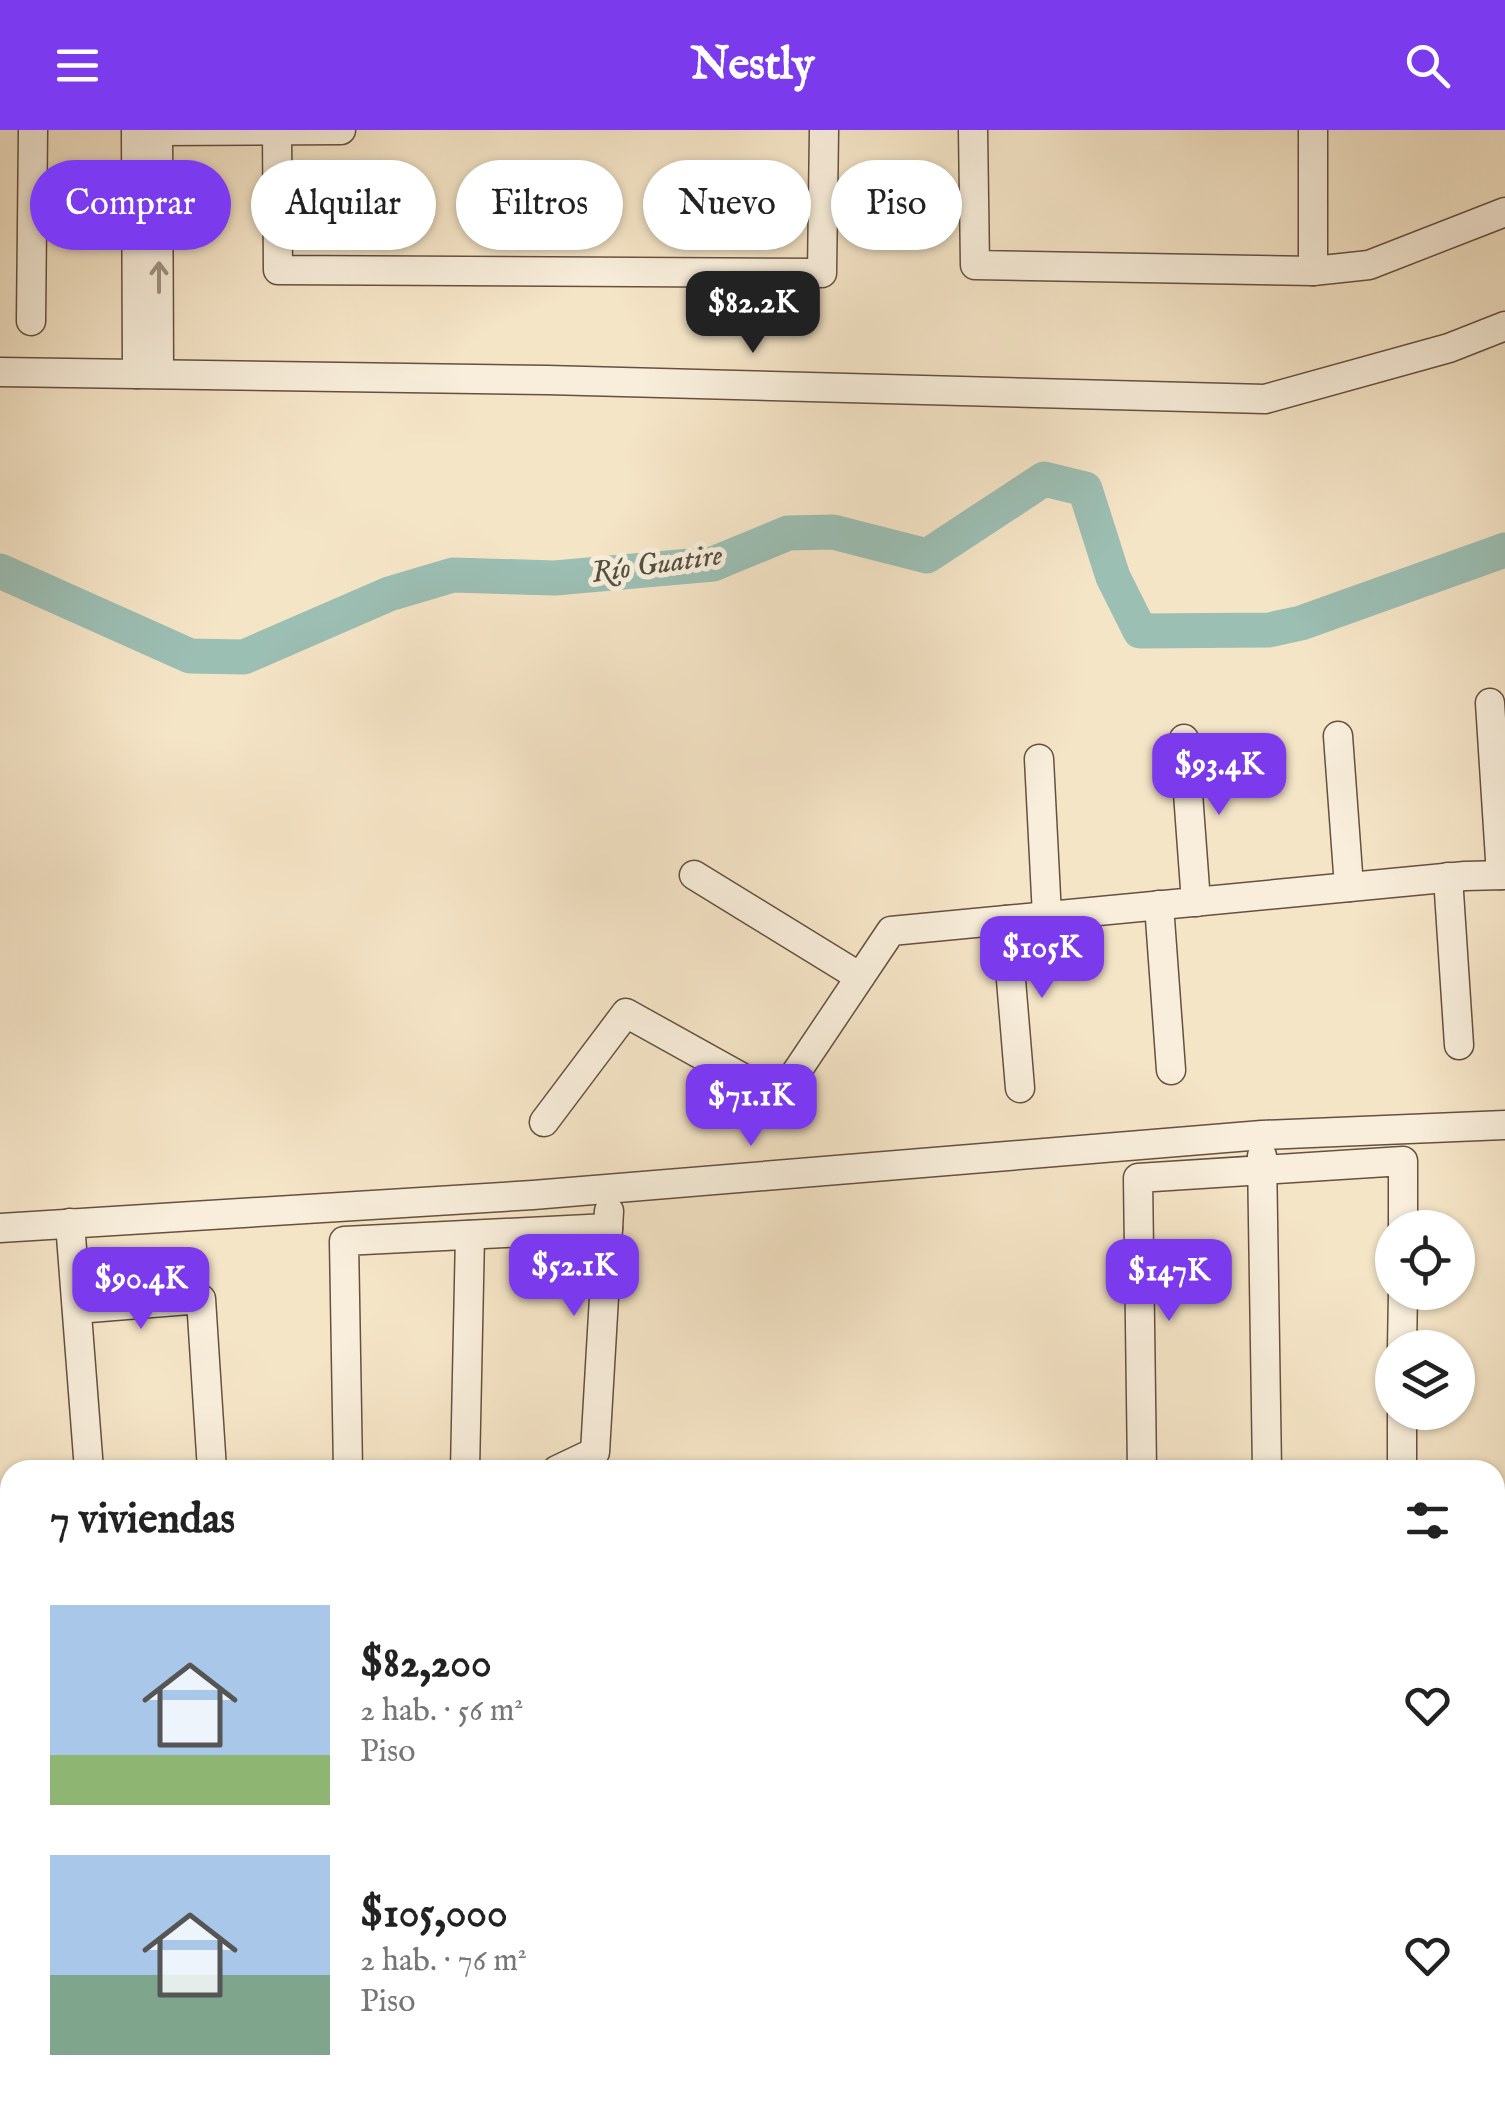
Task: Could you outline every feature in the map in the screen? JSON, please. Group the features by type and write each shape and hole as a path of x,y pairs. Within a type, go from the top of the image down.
{"street":[{"path":"31,320 33,130"},
{"path":"136,130 148,374"},
{"path":"277,130 278,270 822,273 824,130"},
{"path":"148,374 158,131 341,130"},
{"path":"973,130 975,265 1314,272 1370,265 1505,212"},
{"path":"1314,130 1314,272"},
{"path":"0,372 547,380 1266,399 1449,348 1505,326"},
{"path":"544,1122 626,1013 779,1098 891,931 1503,875 1490,704"},
{"path":"1338,736 1350,887"},
{"path":"1184,740 1196,902"},
{"path":"1039,758 1047,916"},
{"path":"694,874 860,977"},
{"path":"1448,878 1459,1044"},
{"path":"1160,905 1171,1070"},
{"path":"1006,920 1020,1088"},
{"path":"0,1228 610,1189 1262,1135 1505,1125"},
{"path":"1262,1135 1267,1460"},
{"path":"1142,1460 1138,1178 1403,1160 1403,1210"},
{"path":"579,1460 596,1452 610,1189"},
{"path":"70,1224 88,1460"},
{"path":"348,1460 344,1241 608,1228"},
{"path":"465,1460 470,1235"},
{"path":"76,1308 200,1299 211,1460"},
{"path":"1402,1430 1402,1460"}],"waterway":[{"name":"Río Guatire","path":"0,571 190,656 244,657 389,594 453,575 555,578 713,564 788,533 833,532 927,556 1044,479 1085,489 1113,577 1140,631 1269,630 1301,623 1505,550"}]}
